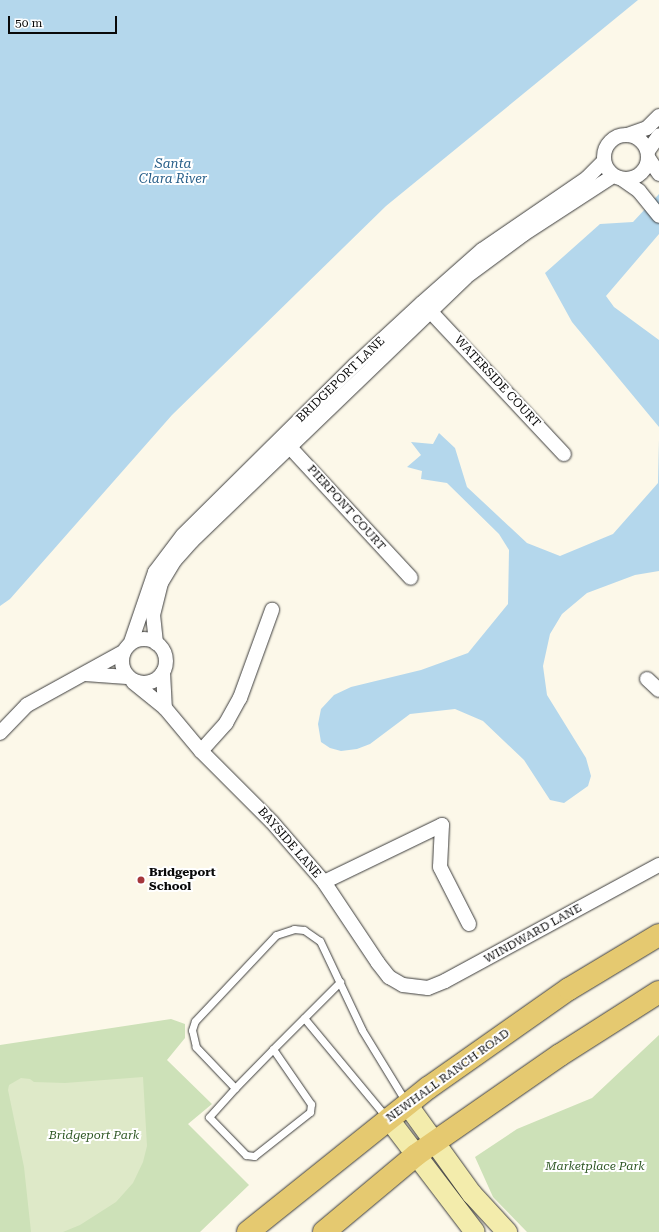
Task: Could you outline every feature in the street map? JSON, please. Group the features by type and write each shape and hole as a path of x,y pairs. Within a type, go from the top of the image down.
{"main road":[{"name":"NEWHALL RANCH ROAD","path":"248,1232 407,1104 569,989 659,935"},
{"path":"324,1232 416,1155 560,1055 659,992"}],"street":[{"name":"BRIDGEPORT LANE","path":"156,643 153,615 161,583 174,560 286,443 355,364 482,250 587,178 604,161 607,146 619,136 647,128 659,116"},
{"path":"626,135 640,139 659,174"},
{"name":"BRIDGEPORT LANE","path":"127,647 145,595 157,567 170,549 466,277 524,234 618,178 637,177 647,166 648,155 659,135"},
{"path":"604,161 618,178 643,197 659,216"},
{"name":"WATERSIDE COURT","path":"430,311 564,454"},
{"name":"PIERPONT COURT","path":"286,443 410,578"},
{"path":"201,750 226,723 240,698 272,610"},
{"path":"0,733 26,705 85,674 127,647 144,639 156,643 166,659 163,672 165,708"},
{"path":"127,647 121,665 130,679"},
{"path":"85,674 130,679 147,684 153,682 163,672"},
{"name":"BAYSIDE LANE","path":"130,679 165,708 201,750 272,822 324,882 389,977 403,986"},
{"path":"647,679 659,690"},
{"path":"324,882 442,825 440,867 469,924"},
{"name":"WINDWARD LANE","path":"403,986 428,988 445,981 659,865"},
{"path":"407,1104 472,1194 507,1232"},
{"path":"388,1118 476,1232"}],"lane":[{"path":"235,1088 196,1047 192,1030 200,1014 276,935 294,929 313,934 320,941 362,1030 407,1104"},
{"path":"273,1049 311,1104 310,1112 254,1156 246,1155 209,1116 273,1049 340,982"},
{"path":"304,1018 388,1118"}],"green space":[{"name":"Bridgeport Park","path":"171,1019 185,1024 185,1038 167,1060 212,1104 188,1124 249,1185 200,1232 0,1232 0,1045"},
{"name":"Marketplace Park","path":"659,1035 659,1232 527,1232 493,1197 475,1157 517,1129 592,1098"},
{"path":"143,1077 147,1146 143,1162 133,1183 116,1202 80,1225 63,1232 31,1232 24,1167 8,1090 9,1085 21,1078 30,1079 34,1082 65,1083"}],"water":[{"name":"Santa Clara River","path":"0,0 638,0 386,206 172,415 10,599 0,606"},
{"path":"659,194 659,234 606,296 614,307 659,340 659,427 572,322 545,273 600,224 633,222"},
{"path":"439,433 455,448 467,487 527,543 560,556 613,534 658,483 659,439 659,571 635,575 587,593 562,614 550,634 543,666 547,695 586,758 591,776 588,786 564,803 550,800 524,760 483,721 455,709 410,714 370,744 357,749 341,751 330,748 321,742 318,724 321,709 334,695 351,687 421,670 468,653 508,604 509,550 499,534 447,483 421,479 422,471 407,467 421,455 411,442 433,444"}],"place":[{"name":"Bridgeport School","path":"141,880"}]}
